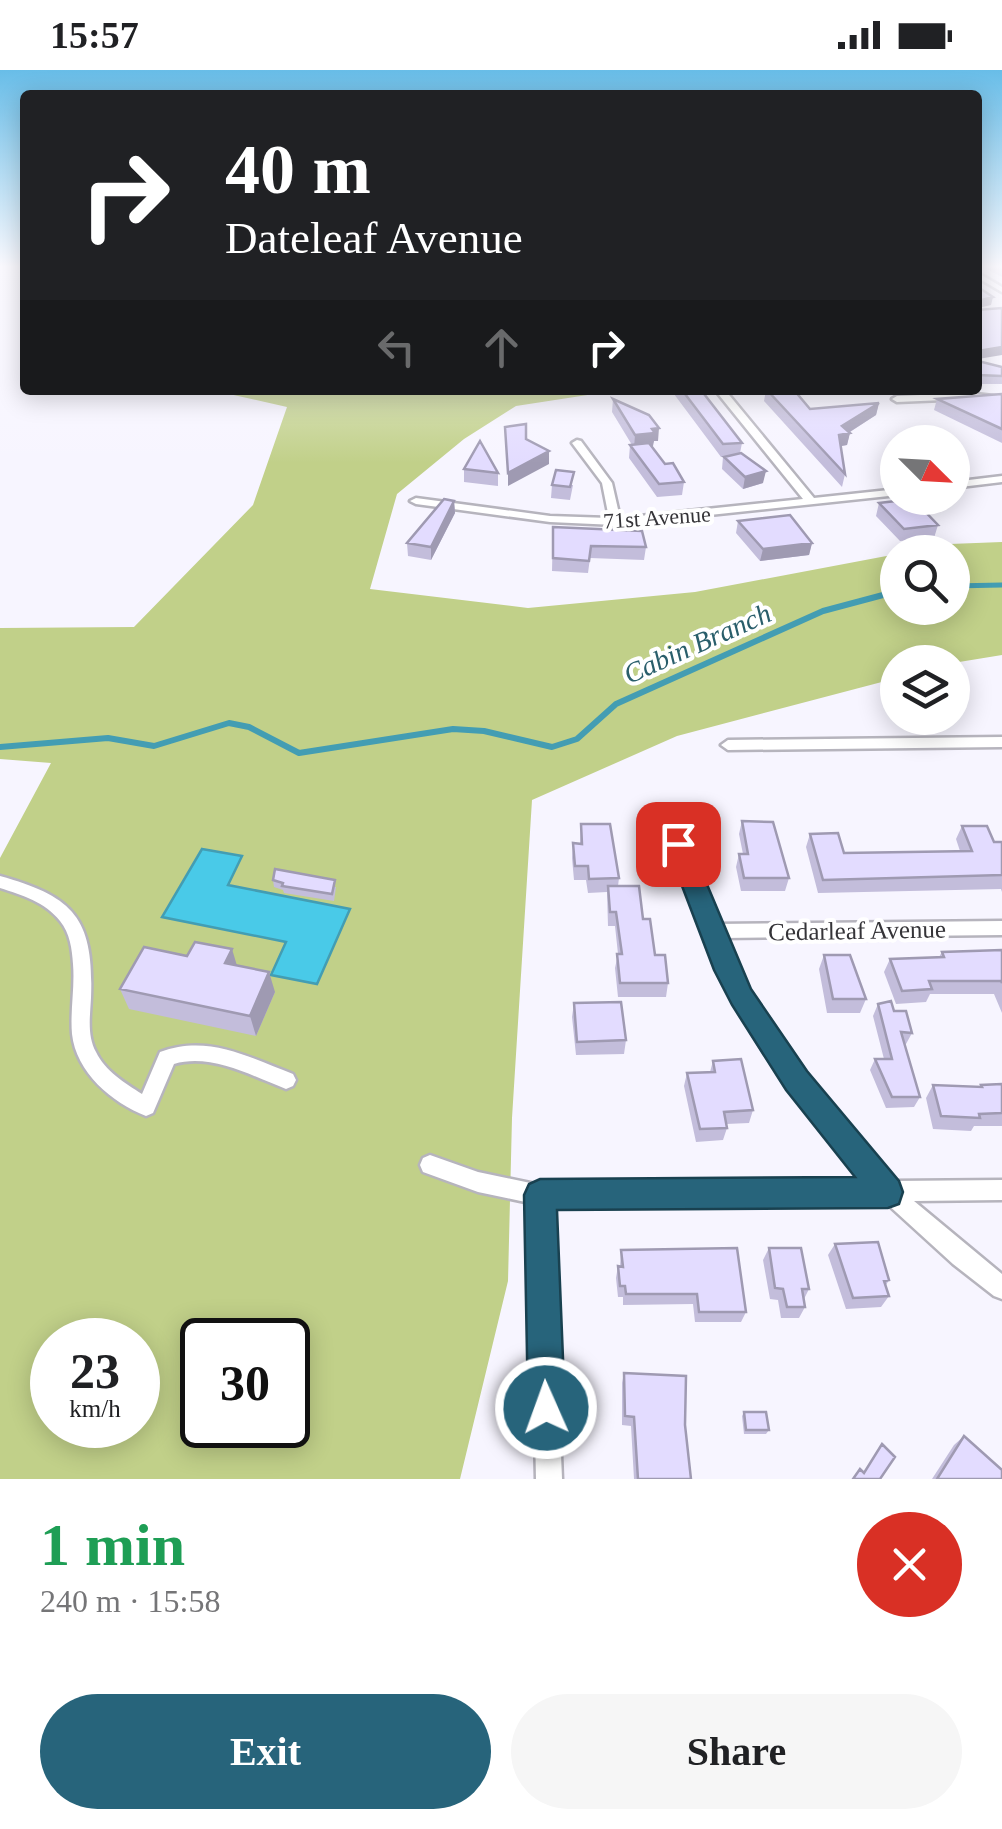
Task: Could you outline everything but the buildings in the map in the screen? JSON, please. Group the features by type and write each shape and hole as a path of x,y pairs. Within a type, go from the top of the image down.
{"street":[{"path":"724,395 812,502"},
{"path":"897,399 967,396 1002,400"},
{"path":"577,443 607,484 615,522"},
{"path":"970,483 1002,479"},
{"name":"71st Avenue","path":"416,501 550,519 615,522 880,494"},
{"path":"728,745 1002,742"},
{"path":"678,844 727,970 763,1032 832,1128 888,1192 1002,1288"},
{"path":"0,882 42,896 72,919 83,950 80,1024 85,1051 112,1086 146,1107 167,1058 189,1052 214,1056 286,1080"},
{"name":"Cedarleaf Avenue","path":"711,932 1002,928"},
{"path":"430,1165 478,1182 540,1195 1002,1190"},
{"path":"540,1195 549,1479"}],"green space":[{"path":"233,395 588,395 516,406 464,439 397,494 370,589 528,608 695,592 880,557 880,625 970,625 970,543 1002,542 1002,655 970,660 970,645 880,645 880,682 677,736 532,800 512,1118 508,1281 460,1479 0,1479 0,858 51,763 0,759 0,628 134,627 253,505 287,407"}],"water":[{"path":"202,849 242,856 228,885 350,909 317,984 271,975 286,942 162,917"}],"waterway":[{"name":"Cabin Branch","path":"970,586 1002,585"},
{"name":"Cabin Branch","path":"0,747 108,738 154,746 229,723 249,727 299,753 453,729 484,731 552,747 577,739 616,704 823,611 880,596"}],"route":[{"path":"546,1408 540,1195 888,1192 832,1128 763,1032 727,970 678,844"}]}
